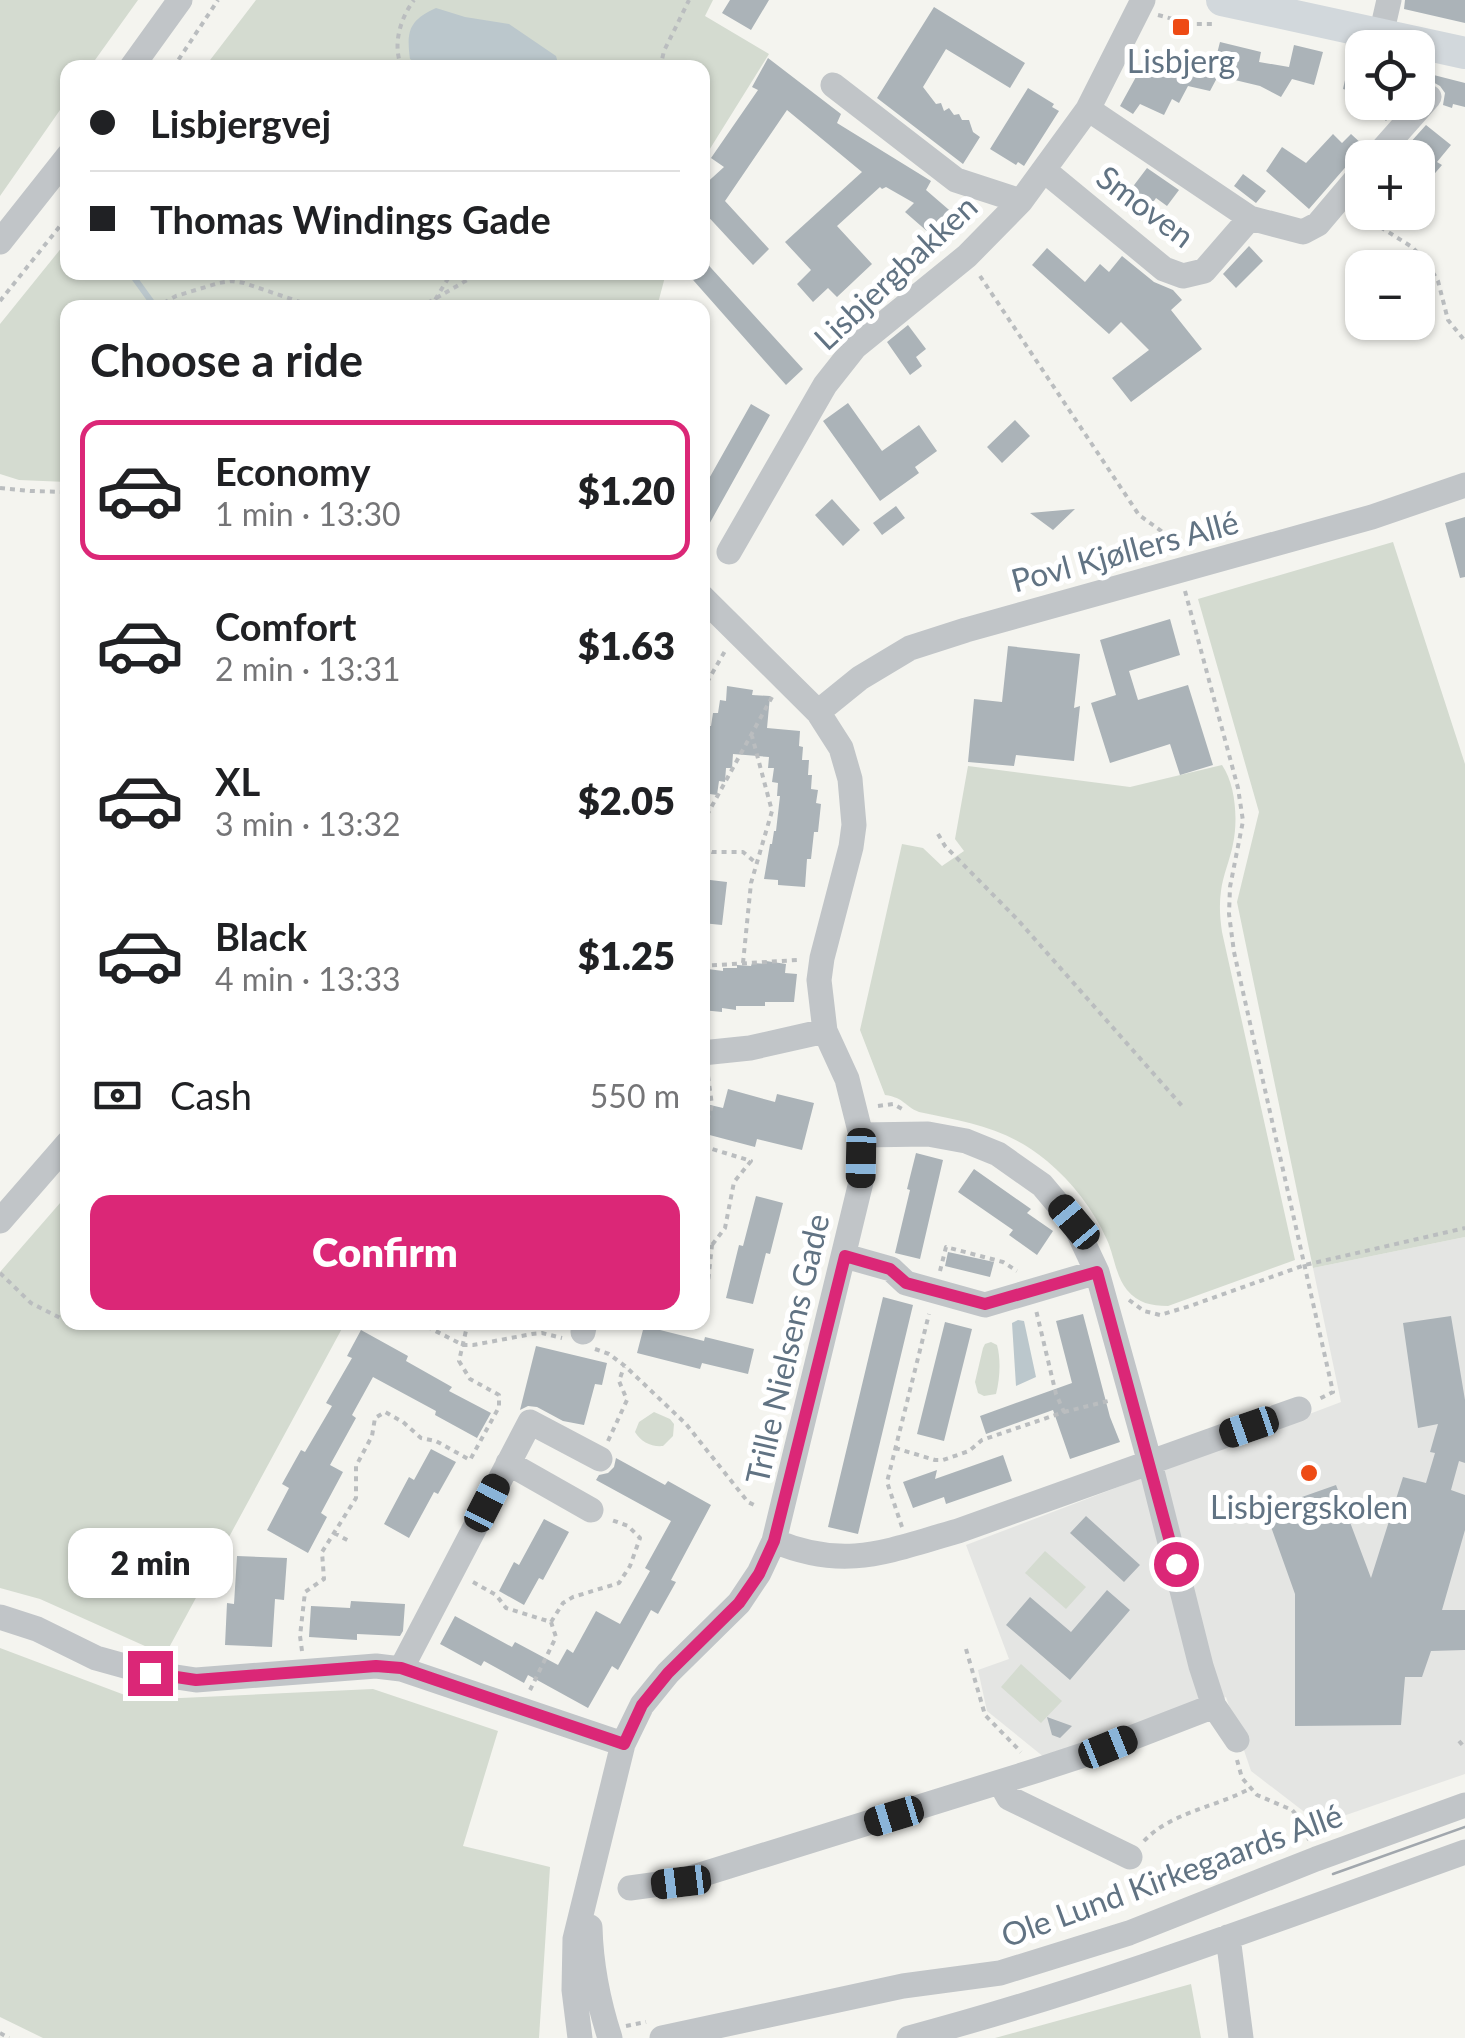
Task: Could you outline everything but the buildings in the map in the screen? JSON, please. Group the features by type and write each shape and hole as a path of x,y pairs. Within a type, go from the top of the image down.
{"main road":[{"path":"1222,0 1358,30"},
{"path":"1435,47 1465,53"}],"street":[{"path":"137,60 180,0"},
{"name":"Lisbjergbakken","path":"730,552 825,385 855,346 966,256 1021,201 1088,109 1143,0"},
{"path":"1382,30 1389,0"},
{"name":"Lisbjergbakken","path":"832,85 956,180 1021,201"},
{"name":"Smoven","path":"1088,109 1250,218 1304,232 1318,224 1345,192"},
{"path":"1390,140 1407,120"},
{"path":"0,242 60,166"},
{"name":"Smoven","path":"1044,170 1164,270 1183,276 1204,271 1250,218"},
{"name":"Povl Kjøllers Allé","path":"818,712 860,678 910,648 1372,518 1465,485"},
{"name":"Trille Nielsens Gade","path":"580,2038 574,1990 576,1939 624,1744 642,1705 668,1673 739,1603 759,1574 778,1529 861,1182 861,1135 847,1079 825,1030 820,980 854,824 850,780 840,748 818,712 710,604"},
{"path":"710,1052 750,1048 825,1030"},
{"path":"861,1135 928,1134 966,1141 998,1154 1042,1185 1074,1222 1097,1272 1201,1666 1214,1706 1237,1740"},
{"path":"0,1220 60,1152"},
{"path":"845,1256 890,1269 906,1283 985,1304 1097,1272"},
{"path":"778,1529 803,1552 840,1558 870,1555 958,1532 1299,1409"},
{"path":"401,1668 530,1422 600,1459"},
{"path":"508,1463 591,1510"},
{"path":"0,1617 37,1629 96,1658 150,1673 196,1680 376,1666 401,1668 624,1744"},
{"path":"630,1888 681,1882 1108,1747 1214,1706"},
{"path":"1000,1782 1009,1798 1130,1856"},
{"name":"Ole Lund Kirkegaards Allé","path":"659,2029 1000,1973 1129,1934 1316,1858 1465,1805"},
{"path":"909,2038 1086,1986 1465,1852"},
{"name":"Trille Nielsens Gade","path":"590,1887 591,1950 598,2002 609,2034"},
{"path":"1228,1937 1241,2038"}],"path":[{"path":"178,60 218,0"},
{"path":"398,60 398,32 414,0"},
{"path":"662,60 689,0"},
{"path":"1339,199 1426,260 1438,281 1448,320 1465,342"},
{"path":"0,301 60,226"},
{"path":"966,256 1139,515 1164,532 1174,550 1238,788 1244,821 1230,886 1234,952 1334,1392 1299,1409"},
{"path":"435,300 447,280"},
{"path":"431,300 466,280"},
{"path":"172,300 231,281 294,300"},
{"path":"0,488 60,492"},
{"path":"710,677 736,630"},
{"path":"710,810 784,676"},
{"path":"743,962 750,883 772,811 752,736"},
{"path":"938,834 1183,1107"},
{"path":"710,851 743,852 756,864"},
{"path":"710,965 822,958"},
{"path":"710,1149 751,1161 734,1182 725,1228 712,1245 710,1264"},
{"path":"1126,1296 1144,1311 1160,1314 1305,1265 1465,1228"},
{"path":"909,1546 887,1482 946,1247 1003,1262 1016,1271 1035,1302 1056,1394 1064,1412"},
{"path":"0,1274 31,1303 60,1318"},
{"path":"434,1330 473,1345 532,1334 581,1335 610,1354 686,1424 748,1502 778,1529"},
{"path":"304,1671 300,1636 304,1592 324,1579 322,1552 356,1498 356,1466 372,1436 375,1418 385,1412 422,1438 436,1441 470,1460 499,1407 499,1396 470,1379 459,1361 466,1330"},
{"path":"600,1459 626,1400 619,1381 624,1366"},
{"path":"896,1448 944,1460 1020,1426 1130,1395"},
{"path":"1020,1426 1022,1431 1029,1432"},
{"path":"527,1698 556,1638 551,1622 563,1603 620,1583 640,1538 628,1526 591,1510"},
{"path":"334,1533 350,1541"},
{"path":"452,1570 496,1595 506,1608 551,1622"},
{"path":"966,1649 985,1715 1038,1770"},
{"path":"1237,1740 1242,1778 1257,1795 1292,1810 1302,1821 1310,1843"},
{"path":"1460,1741 1465,1748"},
{"path":"1130,1856 1150,1835 1185,1814 1231,1800 1251,1788"},
{"path":"609,2034 659,2029"},
{"path":"0,2033 9,2038"}],"shaded area":[{"path":"0,0 138,0 95,60 60,60 60,110 0,196"},
{"path":"256,0 713,0 705,16 769,54 710,149 710,60 210,60"},
{"path":"436,8 509,24 557,60 412,60 410,33 420,17"},
{"path":"60,250 60,280 664,280 659,300 60,300 60,482 19,480 0,474 0,324"},
{"path":"1393,542 1465,764 1465,1237 1313,1268 1237,902 1259,812 1198,599"},
{"path":"1222,765 1233,793 1235,825 1220,896 1222,932 1295,1260 1168,1306 1156,1305 1140,1301 1127,1290 1095,1218 1056,1169 1002,1134 919,1112 885,1095 860,1030 902,844 923,848 942,866 964,851 955,839 968,766 1130,787"},
{"path":"60,1203 60,1330 341,1330 165,1655 40,1599 0,1588 0,1272"},
{"name":"Lisbjergskolen","path":"1465,1237 1465,1774 1320,1824 1251,1771 1226,1697 1050,1762 987,1711 978,1670 1009,1659 966,1545 1341,1402 1313,1268"},
{"path":"1024,1321 1036,1377 1016,1386 1012,1323"},
{"path":"991,1342 997,1345 998,1382 996,1394 984,1396 978,1393 975,1382 983,1348"},
{"path":"654,1412 674,1424 673,1436 663,1446 647,1443 635,1432 639,1422"},
{"path":"1045,1551 1086,1587 1066,1609 1025,1573"},
{"path":"0,1648 138,1700 373,1689 498,1731 463,1846 550,1867 539,2038 43,2038 0,2017"},
{"path":"1021,1664 1062,1701 1041,1723 1001,1687"},
{"path":"1191,1984 1201,2038 995,2038"}],"waterway":[{"path":"136,280 150,300"}],"tram line":[{"path":"1333,1874 1465,1827"}],"place":[{"name":"Lisbjerg","path":"1181,27"},
{"name":"Lisbjergskolen","path":"1309,1473"}],"route":[{"path":"150,1673 196,1680 376,1666 401,1668 624,1744 642,1705 668,1673 739,1603 759,1574 774,1541 845,1256 890,1269 906,1283 985,1304 1097,1272 1176,1564"}]}
